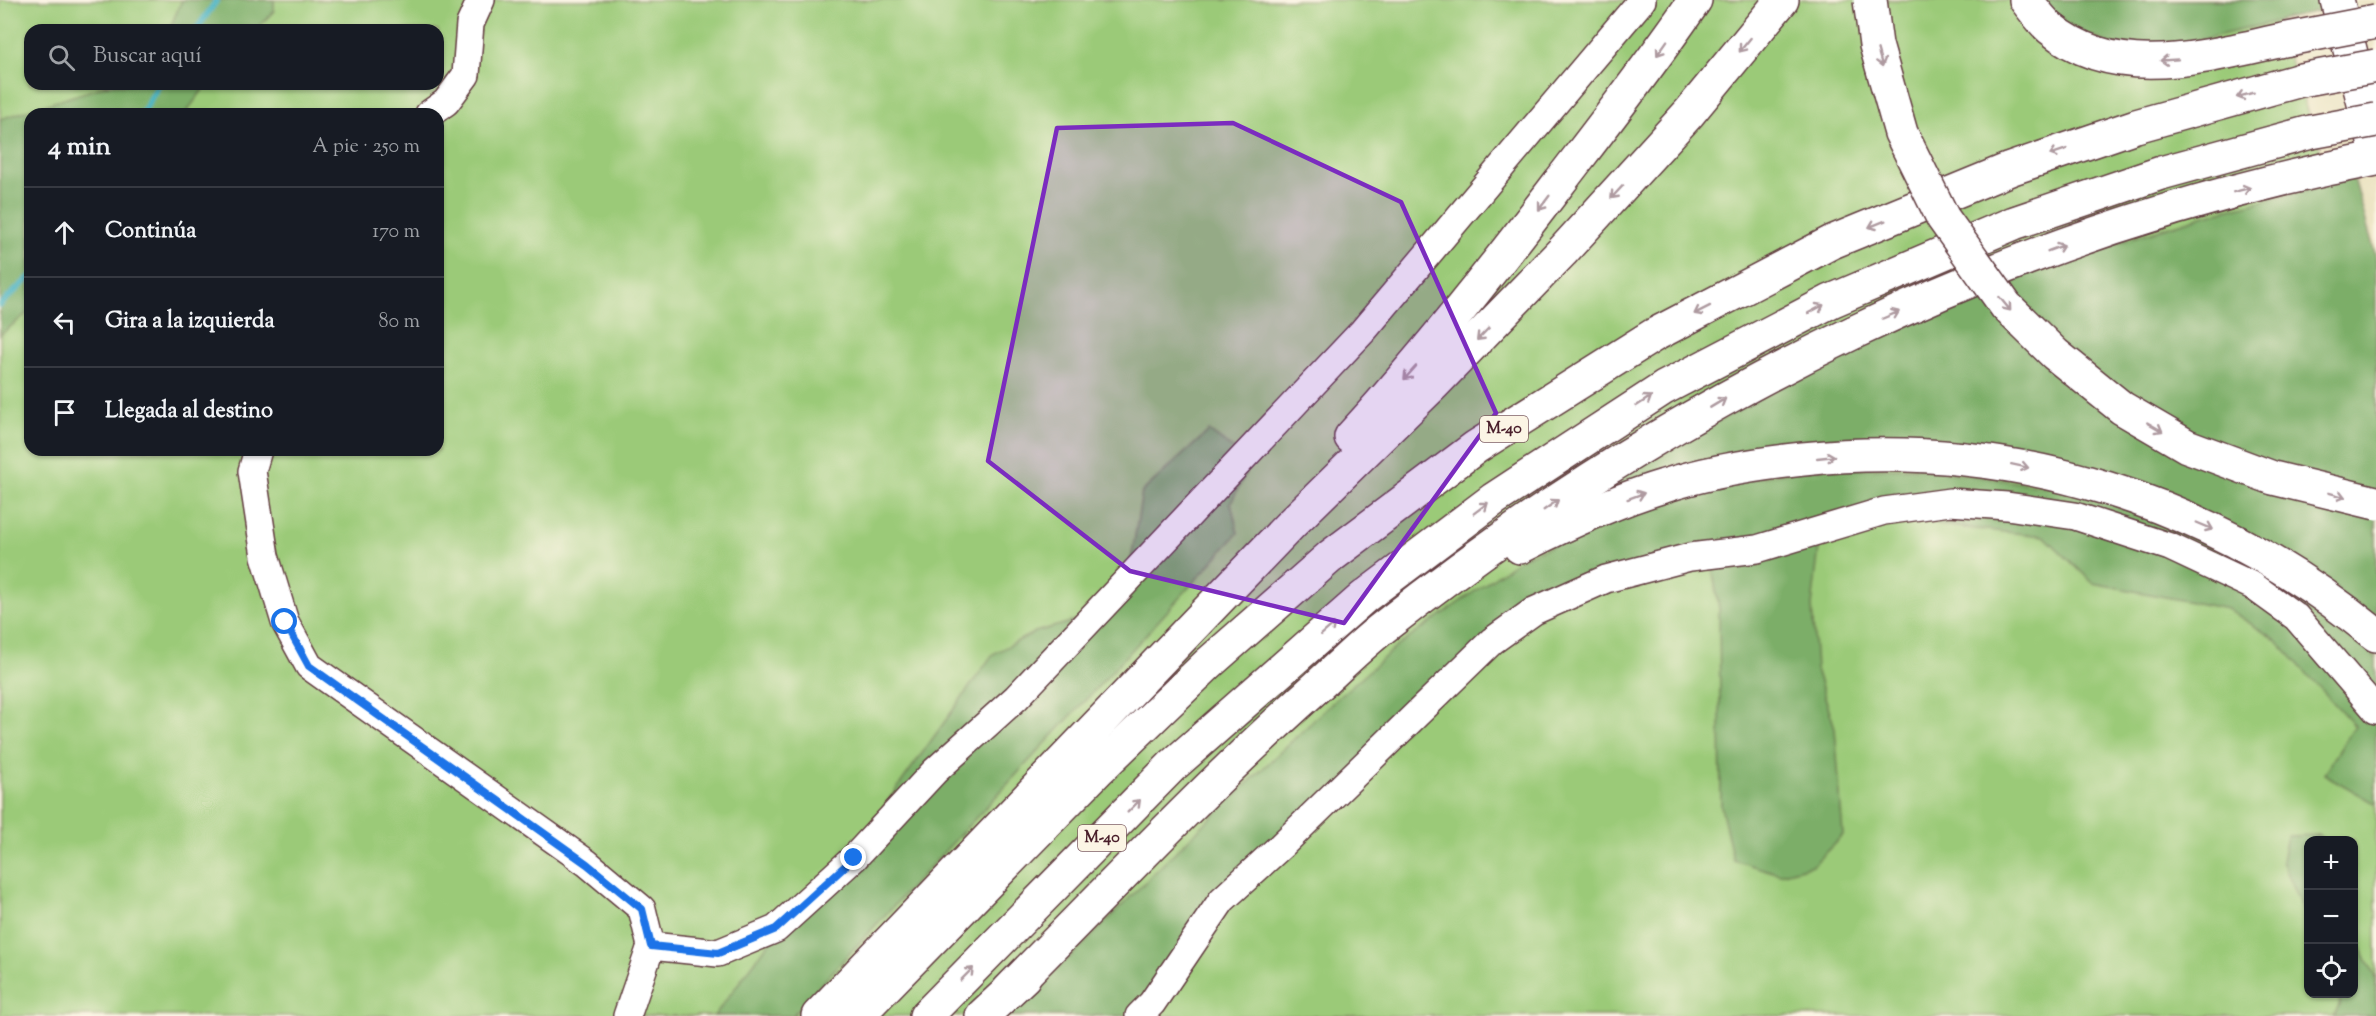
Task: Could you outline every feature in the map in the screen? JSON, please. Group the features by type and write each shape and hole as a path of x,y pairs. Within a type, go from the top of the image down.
{"highway":[{"path":"818,1016 1416,366 1657,55 1695,0"},
{"path":"818,1016 1291,524 1433,385 1562,252 1689,113 1782,0"},
{"path":"1870,0 1876,45 1901,133 1943,218 2006,306 2055,354 2122,408 2187,446 2273,478 2376,503"},
{"path":"2026,0 2049,27 2086,50 2135,63 2191,58 2376,22"},
{"path":"2337,2 2376,151"},
{"name":"M-40","path":"856,1016 1100,768 1208,664 1331,556 1476,447 1654,335 1832,242 2031,162 2136,126 2301,80 2376,66"},
{"name":"M-40","path":"926,1016 1172,766 1364,597 1494,499 1664,388 1831,301 2014,223 2161,173 2311,132 2376,120"},
{"path":"982,1016 1245,752 1382,628 1498,542 1579,486 1803,356 1884,318 1993,272 2156,212 2320,170 2376,159"},
{"path":"1008,991 1102,905 1252,757 1414,618 1506,554 1585,515 1665,485 1755,464 1839,456 1921,454 2020,466 2077,478 2143,500 2217,531 2284,568 2339,605 2376,635"}],"street":[{"path":"438,108 446,102 466,75 470,24 481,0"},
{"path":"651,946 718,953 776,929 854,858 935,771 1016,698 1363,331 1642,0"},
{"path":"256,456 252,471 265,556 285,622 309,666 597,871 642,909 651,946 627,1016"},
{"path":"1139,1016 1152,1003 1222,900 1281,846 1492,641 1534,611 1606,579 1690,557 1757,549 1884,511 1950,502 2007,506 2075,516 2170,547 2253,586 2296,617 2376,710"}],"highlighted area":[{"path":"1233,123 1401,202 1496,413 1344,623 1130,571 988,461 1057,128"}],"green space":[{"path":"0,0 2270,0 2376,316 2376,1016 0,1016"},
{"path":"182,0 274,0 274,11 261,24 172,24"},
{"path":"2041,0 2317,0 2322,10 2151,52 2114,46 2063,24"},
{"path":"92,90 203,90 189,108 35,108"},
{"path":"24,111 24,316 0,335 0,119"},
{"path":"2354,178 2376,257 2376,620 2311,571 1952,443 1832,439 1719,459 1605,497 1601,486 1889,327 2049,264 2209,214"},
{"path":"1209,431 1251,462 1231,503 1238,533 1128,655 792,1016 714,1016 768,944 868,829 993,654 1035,632 1082,619 1128,580 1142,492"},
{"path":"1918,468 2079,491 2185,531 2314,603 2376,658 2376,804 2324,774 2355,726 2276,640 2228,609 2093,583 2044,536 1938,525 1928,515 1849,533 1819,547 1812,606 1816,669 1835,728 1843,835 1813,865 1780,874 1733,860 1721,806 1719,608 1712,567 1688,561 1546,598 1288,839 1135,1016 1004,1016 1081,947 1176,851 1334,701 1395,648 1523,557 1684,493 1802,469"},
{"path":"2320,835 2321,836 2304,836 2304,911 2282,861 2287,836"},
{"path":"2358,936 2376,980 2376,1016 2334,1016 2340,1003 2338,998 2358,998"}],"waterway":[{"path":"200,24 217,0"},
{"path":"145,108 156,90"},
{"path":"0,305 24,283"}],"route":[{"path":"285,622 309,666 587,864 642,909 651,946 718,953 776,929 854,858"}]}
